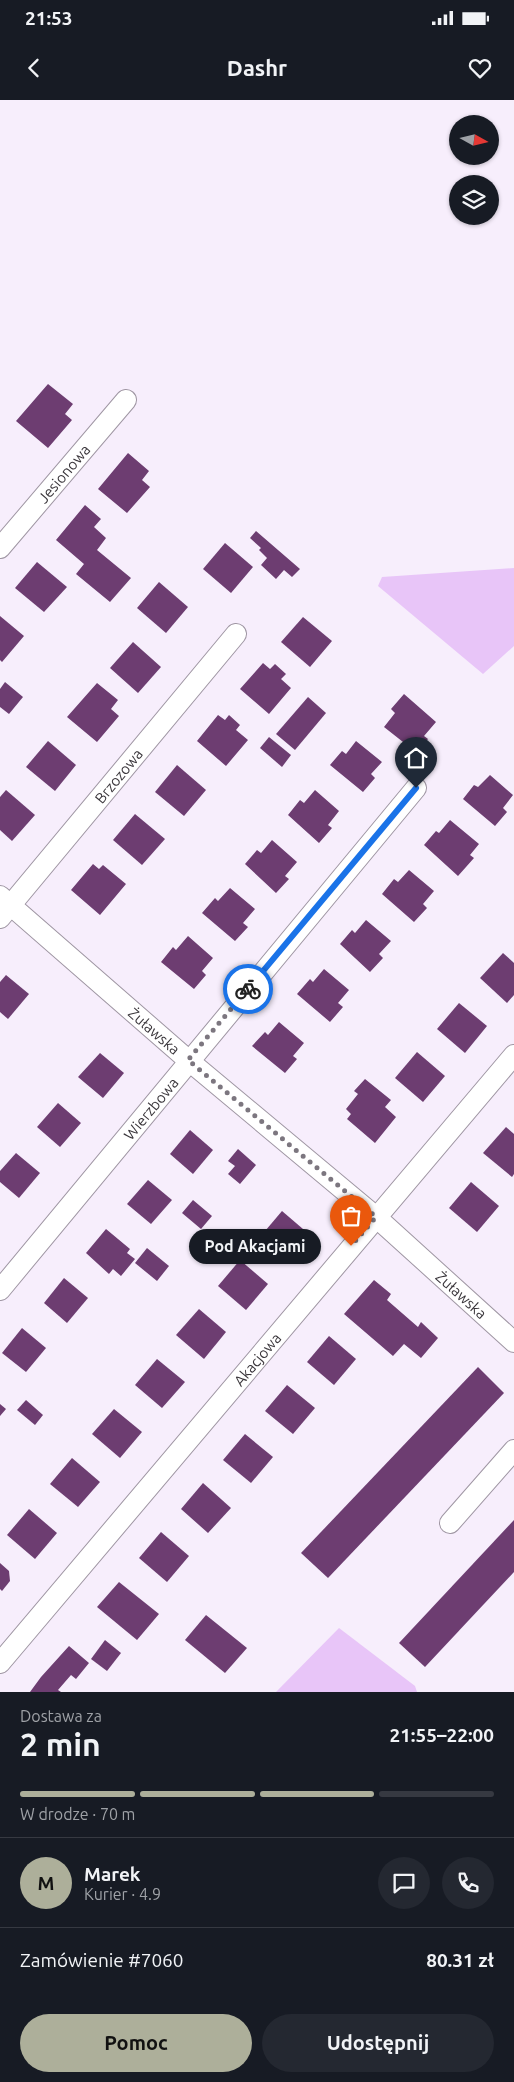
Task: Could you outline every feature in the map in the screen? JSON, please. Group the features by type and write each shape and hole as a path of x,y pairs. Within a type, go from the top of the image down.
{"street":[{"name":"Jesionowa","path":"0,548 126,400"},
{"name":"Brzozowa","path":"4,906 236,634"},
{"name":"Wierzbowa","path":"0,1290 188,1060 416,788"},
{"name":"Żuławska","path":"4,906 376,1217 514,1342"},
{"name":"Akacjowa","path":"0,1663 514,1055"},
{"path":"450,1523 514,1450"}],"shaded area":[{"path":"514,568 514,646 483,674 378,586 382,577"},
{"path":"339,1628 415,1686 417,1692 276,1692"}],"building":[{"path":"48,384 73,404 65,414 72,420 48,448 16,421"},
{"path":"128,453 149,471 142,480 150,487 127,513 98,489"},
{"path":"85,505 101,519 94,527 106,538 97,550 131,578 110,602 76,574 84,564 56,540"},
{"path":"256,531 300,569 292,577 284,570 276,579 261,565 267,558 259,550 261,548 250,538"},
{"path":"225,543 253,567 231,593 203,569"},
{"path":"37,562 67,587 44,612 15,588"},
{"path":"159,582 188,607 166,633 137,608"},
{"path":"0,616 24,636 2,662 0,660"},
{"path":"303,617 332,641 310,667 281,642"},
{"path":"133,642 161,667 138,693 110,668"},
{"path":"263,663 270,669 275,664 286,674 281,679 291,688 269,714 240,689"},
{"path":"5,682 23,697 9,714 0,707 0,689"},
{"path":"97,683 118,700 111,709 119,716 97,742 67,717"},
{"path":"404,694 436,722 424,736 428,739 417,753 384,727 395,713 391,709"},
{"path":"308,697 326,713 295,750 276,734"},
{"path":"218,715 225,720 229,715 240,725 236,730 248,740 226,766 197,741"},
{"path":"269,737 291,755 282,767 260,748"},
{"path":"48,741 76,765 55,791 26,767"},
{"path":"356,741 382,762 371,774 375,778 363,792 330,765 342,751 346,754"},
{"path":"177,765 206,790 184,816 155,792"},
{"path":"490,775 513,795 503,808 507,812 495,826 463,799 474,785 478,787"},
{"path":"6,790 35,815 12,841 0,830 0,797"},
{"path":"315,790 339,811 328,825 332,828 319,843 288,815 300,800 304,803"},
{"path":"135,814 165,839 142,865 113,840"},
{"path":"450,820 479,844 470,855 474,858 458,876 424,845 436,831 439,833"},
{"path":"272,840 297,862 285,876 289,879 276,893 245,864 257,850 261,853"},
{"path":"93,864 99,869 103,865 126,884 100,915 71,890"},
{"path":"409,870 434,891 423,904 427,908 414,922 382,894 394,879 398,882"},
{"path":"230,888 255,909 243,923 248,927 235,941 202,913 215,898 218,901"},
{"path":"366,920 391,941 379,954 383,958 370,972 340,944 352,930 355,933"},
{"path":"188,936 213,958 202,971 206,975 194,989 161,962 173,947 176,950"},
{"path":"503,953 514,963 514,995 507,1003 480,978"},
{"path":"324,969 349,990 338,1003 343,1007 330,1022 297,994 310,979 313,982"},
{"path":"6,975 29,994 8,1019 0,1012 0,982"},
{"path":"459,1003 487,1026 465,1053 437,1029"},
{"path":"279,1022 304,1043 293,1056 297,1059 285,1073 252,1046 265,1032 268,1035"},
{"path":"417,1052 445,1076 423,1102 395,1078"},
{"path":"100,1053 124,1073 103,1098 78,1077"},
{"path":"365,1079 391,1100 385,1107 396,1117 375,1143 347,1119 351,1114 346,1109 358,1094 354,1091"},
{"path":"58,1103 81,1123 60,1147 37,1127"},
{"path":"506,1127 514,1134 514,1174 512,1177 483,1153"},
{"path":"190,1130 213,1150 193,1174 170,1154"},
{"path":"238,1149 256,1165 240,1184 228,1174 235,1166 228,1161"},
{"path":"16,1153 40,1173 19,1198 0,1182 0,1171"},
{"path":"148,1180 172,1200 151,1224 127,1204"},
{"path":"471,1182 499,1206 477,1232 449,1208"},
{"path":"193,1200 212,1216 201,1229 182,1213"},
{"path":"282,1211 310,1235 288,1261 260,1237"},
{"path":"106,1229 130,1249 127,1253 135,1259 121,1276 113,1269 109,1274 86,1253"},
{"path":"147,1248 169,1266 157,1281 135,1263"},
{"path":"240,1260 268,1284 246,1310 218,1286"},
{"path":"64,1278 88,1298 67,1323 44,1303"},
{"path":"374,1280 391,1294 387,1300 418,1327 421,1322 438,1338 421,1358 404,1344 393,1356 344,1314"},
{"path":"199,1309 226,1332 204,1359 176,1335"},
{"path":"22,1328 46,1348 26,1372 2,1353"},
{"path":"329,1336 356,1359 334,1385 307,1362"},
{"path":"157,1359 185,1382 162,1408 135,1385"},
{"path":"478,1367 504,1393 328,1578 301,1553"},
{"path":"287,1385 315,1408 293,1434 265,1411"},
{"path":"26,1400 43,1415 35,1425 17,1410"},
{"path":"0,1404 6,1409 0,1416"},
{"path":"114,1409 142,1432 120,1458 92,1434"},
{"path":"245,1434 273,1457 251,1483 223,1460"},
{"path":"72,1458 100,1482 78,1507 50,1484"},
{"path":"203,1483 231,1508 208,1533 181,1509"},
{"path":"29,1509 57,1533 35,1559 7,1535"},
{"path":"514,1520 514,1572 425,1667 399,1643"},
{"path":"161,1532 189,1556 167,1582 139,1558"},
{"path":"0,1563 9,1571 10,1581 2,1591 0,1589"},
{"path":"119,1582 159,1614 137,1640 97,1607"},
{"path":"206,1615 247,1648 225,1673 185,1640"},
{"path":"105,1640 121,1653 107,1671 91,1659"},
{"path":"69,1646 89,1663 76,1679 71,1675 58,1690 61,1692 30,1692 41,1677"}],"way so far":[{"path":"248,989 188,1060 376,1217 351,1246"}],"place":[{"name":"Pod Akacjami","path":"351,1246"}],"route":[{"path":"248,989 416,788"}]}
